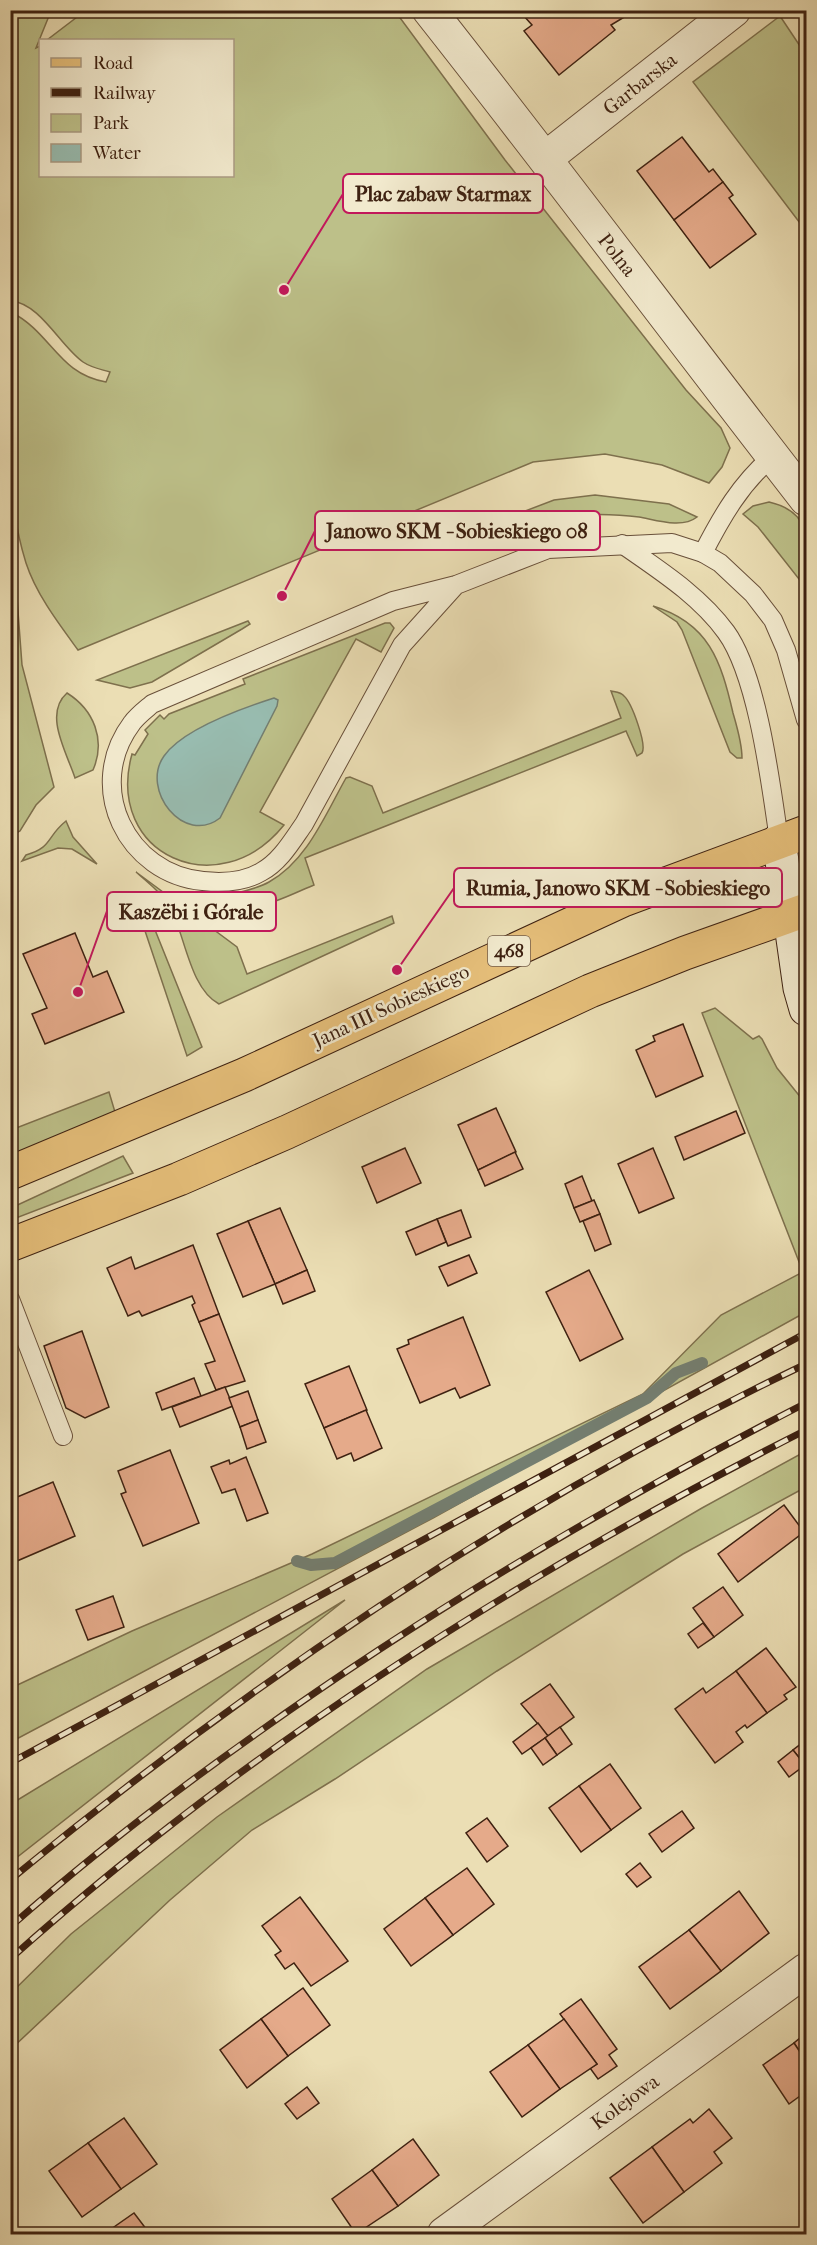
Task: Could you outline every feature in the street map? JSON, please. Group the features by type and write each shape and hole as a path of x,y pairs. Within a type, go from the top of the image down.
{"main road":[{"name":"Jana III Sobieskiego","path":"10,1173 244,1076 623,900 793,836"},
{"path":"10,1245 179,1179 590,991 798,913"}],"street":[{"name":"Polna","path":"429,10 546,158 588,217 807,499"},
{"name":"Garbarska","path":"546,158 734,10"},
{"path":"793,836 800,988 807,1009"},
{"name":"Kolejowa","path":"444,2235 807,1970"}],"lane":[{"path":"703,553 720,519 739,491 773,456"},
{"path":"456,585 402,645 304,824 285,852 261,872 226,883 183,879 145,857 132,845 122,830 116,813 112,774 127,731 152,704 393,601 456,585 548,549 672,543 703,553 720,563 753,594 773,620 800,688 807,720"},
{"path":"622,544 684,587 726,632 741,659 772,787 793,836"},
{"path":"10,1299 63,1436"}],"green space":[{"path":"11,10 51,11 36,48 39,46 39,177 234,177 234,39 48,39 85,11 395,11 505,160 686,390 721,428 730,448 722,467 709,483 662,465 605,454 533,462 78,650 30,575 18,533 13,502 9,439 11,312 25,321 77,371 90,378 106,382 110,372 83,362 41,317 22,304 11,301"},
{"path":"780,16 806,55 806,231 693,82"},
{"path":"595,495 669,504 697,517 691,521 677,523 622,515 583,515 543,518 488,531 486,526 554,500"},
{"path":"769,502 784,507 802,524 807,547 806,588 758,527 743,514 753,506"},
{"path":"11,518 22,665 54,787 36,805 20,831 11,836"},
{"path":"653,606 672,613 687,623 709,646 723,677 739,735 742,758 737,758 730,752 682,630 677,622"},
{"path":"248,621 250,624 152,682 130,688 97,680"},
{"path":"390,623 394,628 381,652 356,639 260,812 284,825 258,849 229,862 200,865 173,858 151,842 135,819 128,789 132,754 135,755 148,734 145,730 160,715 164,719 169,714 245,684 243,679"},
{"path":"611,691 623,695 635,715 643,749 642,753 637,756 626,731 305,858 314,885 294,894 255,907 233,906 225,900 224,896 264,885 294,862 314,836 346,778 350,777 372,786 383,813 621,718"},
{"path":"67,693 91,717 98,737 97,759 93,770 75,778 57,723 60,702"},
{"path":"66,821 73,837 97,864 72,849 58,848 22,861 26,855 41,849"},
{"path":"136,872 237,947 247,974 392,916 394,923 219,1004 209,996 194,973 175,917 166,900"},
{"path":"136,904 149,915 202,1047 187,1056"},
{"path":"715,1008 753,1039 759,1036 762,1039 777,1068 806,1104 806,1312 433,1518 11,1742 11,1688 132,1631 312,1554 643,1394 721,1315 803,1272 702,1013"},
{"path":"109,1092 115,1112 11,1161 11,1130"},
{"path":"123,1156 133,1173 11,1220 11,1208"},
{"path":"806,1451 806,1487 683,1554 497,1671 335,1779 252,1830 170,1900 11,2049 11,1993 71,1934 217,1817 427,1669 702,1508"},
{"path":"345,1600 11,1862 11,1804"}],"water":[{"path":"274,698 278,700 277,706 220,818 206,825 193,825 180,820 162,798 158,784 158,770 164,756 173,746 199,728"}],"building":[{"path":"528,10 636,10 611,25 615,30 559,75 524,31 532,25 523,15"},
{"path":"682,137 709,172 713,169 723,182 674,220 637,171"},
{"path":"723,182 733,195 729,198 756,234 710,268 674,220"},
{"path":"75,933 93,977 107,971 124,1012 45,1044 32,1014 47,1008 23,954"},
{"path":"683,1024 703,1076 656,1097 636,1050 655,1041 653,1036"},
{"path":"496,1108 516,1152 478,1170 458,1125"},
{"path":"736,1111 745,1133 684,1160 675,1137"},
{"path":"405,1148 421,1183 377,1203 362,1167"},
{"path":"653,1148 674,1198 639,1213 618,1164"},
{"path":"515,1152 523,1169 485,1186 478,1170"},
{"path":"582,1176 592,1201 574,1208 565,1184"},
{"path":"594,1200 600,1214 580,1222 574,1208"},
{"path":"280,1208 307,1270 275,1284 248,1221"},
{"path":"461,1210 471,1237 448,1246 437,1219"},
{"path":"600,1214 611,1244 595,1251 583,1221"},
{"path":"437,1219 446,1242 416,1255 406,1232"},
{"path":"248,1221 275,1284 243,1297 217,1234"},
{"path":"193,1245 219,1314 199,1322 192,1305 195,1303 192,1296 142,1316 139,1311 128,1316 107,1268 131,1257 135,1269"},
{"path":"469,1255 477,1273 448,1286 439,1267"},
{"path":"307,1270 315,1291 283,1304 275,1284"},
{"path":"589,1270 623,1339 580,1361 546,1292"},
{"path":"219,1314 245,1381 216,1390 205,1364 215,1361 199,1322"},
{"path":"463,1317 490,1385 460,1398 455,1388 420,1403 397,1349 409,1344 408,1340"},
{"path":"82,1331 109,1407 85,1418 66,1408 44,1346"},
{"path":"349,1366 367,1410 324,1428 305,1384"},
{"path":"194,1378 201,1396 162,1410 156,1393"},
{"path":"225,1387 233,1406 180,1427 172,1407"},
{"path":"248,1391 258,1420 240,1427 229,1398"},
{"path":"366,1410 382,1448 354,1461 351,1453 337,1459 324,1428"},
{"path":"258,1420 266,1442 247,1449 240,1427"},
{"path":"170,1450 199,1523 143,1546 121,1494 126,1492 118,1471"},
{"path":"246,1457 268,1513 247,1521 235,1489 222,1493 211,1467 229,1460 230,1464"},
{"path":"53,1482 75,1536 10,1564 10,1500"},
{"path":"784,1505 804,1532 738,1582 718,1554"},
{"path":"723,1587 743,1615 714,1637 693,1608"},
{"path":"113,1596 124,1627 88,1640 76,1610"},
{"path":"703,1623 714,1637 698,1648 688,1634"},
{"path":"766,1648 796,1687 784,1695 787,1699 767,1713 736,1671"},
{"path":"736,1671 767,1713 747,1728 745,1725 736,1732 743,1742 715,1763 675,1709 703,1688 706,1693"},
{"path":"550,1684 574,1717 548,1736 521,1704"},
{"path":"538,1723 548,1736 522,1754 513,1742"},
{"path":"560,1727 572,1744 557,1755 545,1738"},
{"path":"545,1738 557,1755 543,1765 531,1748"},
{"path":"806,1740 806,1764 805,1765 793,1750"},
{"path":"793,1750 805,1765 789,1777 778,1762"},
{"path":"610,1764 641,1808 611,1830 579,1786"},
{"path":"579,1786 611,1830 581,1852 549,1808"},
{"path":"682,1811 694,1828 662,1852 649,1834"},
{"path":"487,1818 508,1846 487,1862 466,1833"},
{"path":"640,1863 651,1877 637,1887 626,1874"},
{"path":"467,1868 494,1904 453,1935 425,1898"},
{"path":"739,1891 769,1933 721,1971 689,1930"},
{"path":"300,1897 348,1961 311,1986 294,1963 285,1969 275,1955 281,1951 262,1926"},
{"path":"425,1898 453,1935 411,1966 384,1929"},
{"path":"689,1930 721,1971 670,2009 639,1967"},
{"path":"303,1988 330,2025 288,2056 261,2019"},
{"path":"581,1999 617,2049 609,2055 617,2066 598,2079 590,2068 597,2064 560,2014"},
{"path":"261,2019 288,2056 247,2088 220,2050"},
{"path":"564,2019 597,2064 560,2089 528,2045"},
{"path":"806,2033 806,2061 794,2043"},
{"path":"794,2043 806,2061 806,2095 802,2099 800,2096 789,2104 763,2065"},
{"path":"528,2045 560,2089 522,2117 490,2072"},
{"path":"307,2087 319,2103 297,2119 285,2104"},
{"path":"709,2109 732,2138 714,2152 722,2163 684,2192 652,2147 690,2119 693,2123"},
{"path":"124,2118 157,2164 121,2189 88,2143"},
{"path":"413,2139 439,2175 398,2206 372,2170"},
{"path":"88,2143 121,2189 82,2217 49,2171"},
{"path":"652,2147 684,2192 643,2223 610,2178"},
{"path":"372,2170 398,2206 356,2234 332,2199"},
{"path":"134,2213 150,2234 104,2234"}],"waterway":[{"path":"297,1561 311,1565 335,1563 647,1398 676,1373 702,1363"}],"railway":[{"path":"10,1763 806,1333"},
{"path":"10,1880 197,1733 392,1598 493,1534 595,1474 699,1417 806,1364"},
{"path":"10,1927 130,1827 256,1734 389,1643 456,1600 594,1518 734,1440 806,1403"},
{"path":"10,1959 101,1881 195,1807 292,1736 391,1668 596,1543 806,1430"}],"place":[{"name":"Plac zabaw Starmax","path":"284,290"},
{"name":"Janowo SKM - Sobieskiego 08","path":"282,596"},
{"name":"Rumia, Janowo SKM - Sobieskiego","path":"397,970"},
{"name":"Kaszëbi i Górale","path":"78,992"}]}
